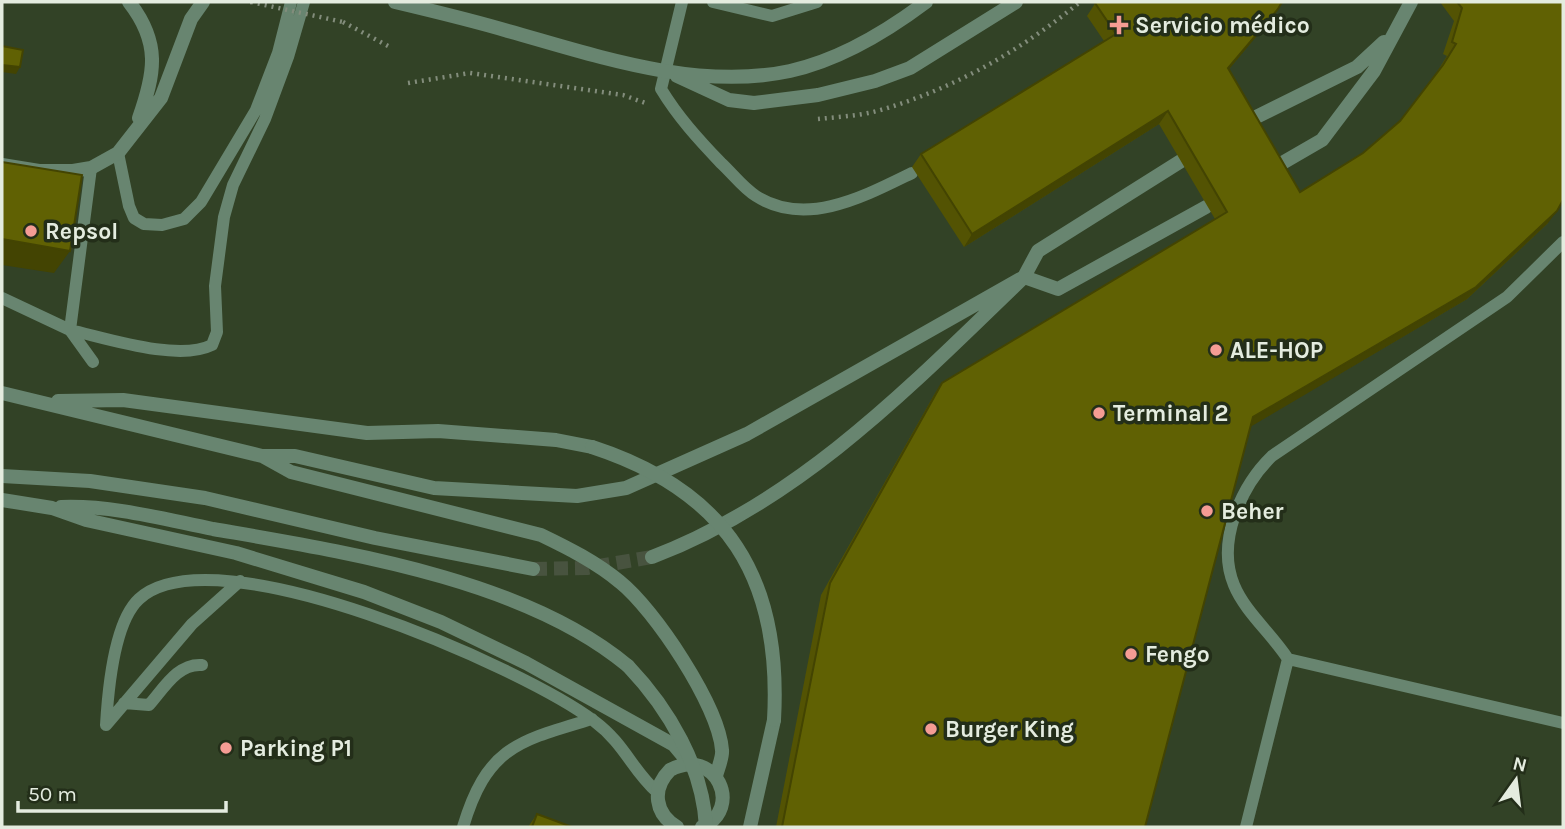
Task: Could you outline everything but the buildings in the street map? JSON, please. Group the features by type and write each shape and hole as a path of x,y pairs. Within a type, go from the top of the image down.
{"street":[{"path":"130,2 141,16 152,49 153,78 137,126"},
{"path":"2,165 39,171 91,168 118,153 161,98 191,19 203,2"},
{"path":"395,2 663,70 746,76 791,71 867,41 926,2"},
{"path":"663,70 729,100 754,103 818,95 875,81 910,68 1016,2"},
{"path":"1272,169 1322,140 1374,71 1390,36 1411,2"},
{"path":"1244,123 1357,67 1390,36"},
{"path":"652,556 701,538 765,502 890,406 1024,277 1038,251 1181,162"},
{"path":"2,393 262,456 295,456 434,488 577,496 626,488 747,434 1024,277 1058,289 1206,207"},
{"path":"39,401 122,400 366,433 439,431 556,440 592,447 658,473 709,513 731,538 750,569 771,626 775,668 774,720 750,827"},
{"path":"262,456 291,472 541,535 579,554 621,583 651,615 680,654 707,704 722,750 716,776"},
{"path":"2,476 90,481 205,498 375,538 533,569"},
{"path":"2,500 52,508 86,520 301,570 428,617 526,663 613,710 674,745 689,763"},
{"path":"52,508 90,506 352,556 487,591 572,626 628,666 662,708 678,736 701,793 704,827"},
{"path":"675,827 663,816 657,804 657,792 670,770 689,763 704,767 716,776 723,794 719,811 704,827"}],"lane":[{"path":"118,153 134,218 144,224 162,225 184,219 201,202 256,110 278,53 291,2"},
{"path":"2,298 70,330 152,348 202,350 212,345 217,332 215,286 224,217 233,185 284,70 304,2"},
{"path":"682,2 660,89 676,114 755,196 786,209 825,209 870,194 912,173"},
{"path":"723,3 772,16 817,2"},
{"path":"91,168 70,330 93,362"},
{"path":"1563,242 1507,297 1272,456 1250,481 1241,498 1229,542 1228,566 1242,599 1288,659 1563,723"},
{"path":"240,581 192,624 106,724 121,634 129,610 141,597 160,587 188,581 240,581 311,596 437,641 522,680 592,719 618,741 643,779 657,792"},
{"path":"1246,827 1288,659"},
{"path":"124,703 149,705 181,670 190,664 202,665"},
{"path":"463,827 481,781 495,761 519,743 592,719"}],"path":[{"path":"251,2 343,22 390,47"}],"shaded area":[{"path":"2,2 1563,2 1563,827 2,827"}],"tunnel":[{"path":"533,569 587,568 652,557"}],"place":[{"name":"Servicio médico","path":"1119,25"},
{"name":"Repsol","path":"31,231"},
{"name":"ALE-HOP","path":"1216,350"},
{"name":"Terminal 2","path":"1099,413"},
{"name":"Beher","path":"1207,511"},
{"name":"Fengo","path":"1131,654"},
{"name":"Burger King","path":"931,729"},
{"name":"Parking P1","path":"226,748"}]}
